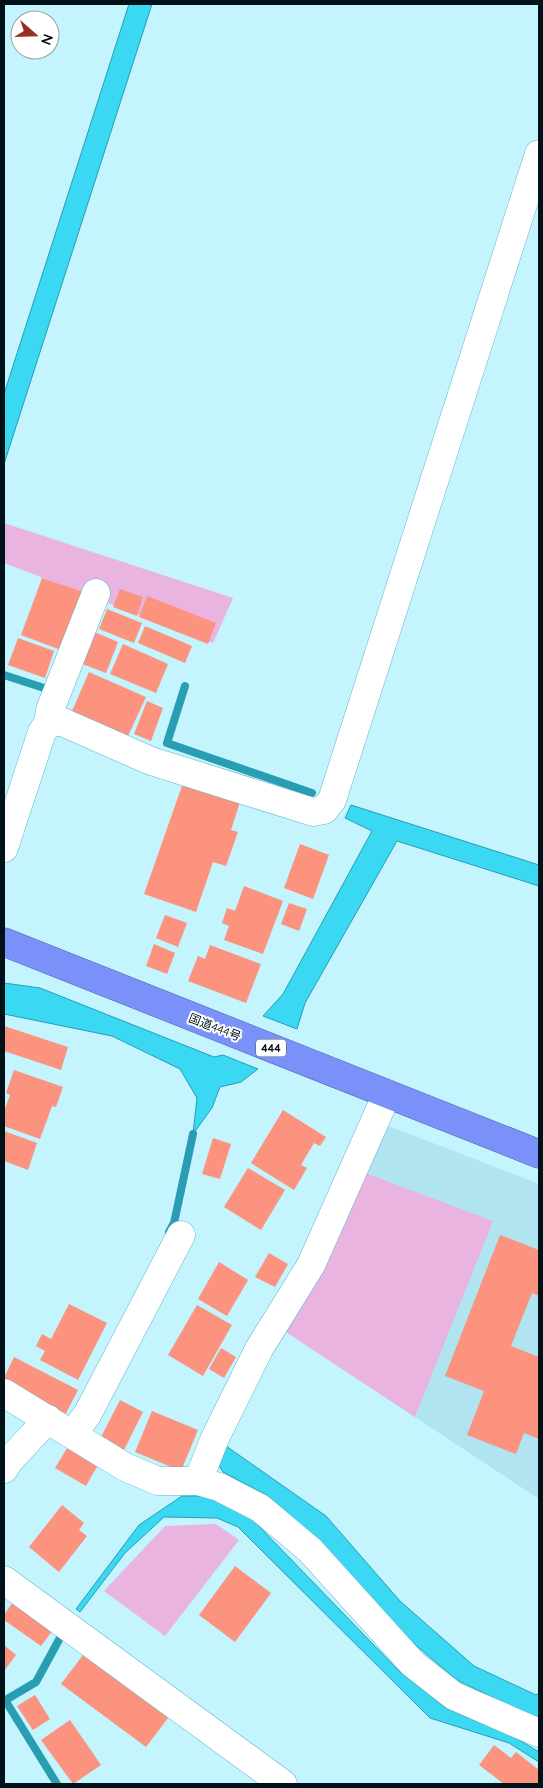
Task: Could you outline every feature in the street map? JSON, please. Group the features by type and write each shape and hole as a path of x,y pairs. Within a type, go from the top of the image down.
{"highway":[{"name":"国道444号","path":"4,942 539,1154"}],"street":[{"path":"48,724 60,721 151,760 312,812 324,810 332,800 335,791 539,154"},
{"path":"4,848 42,732 48,724 50,710 96,594"},
{"path":"198,1481 215,1438 259,1349 311,1265 387,1094"},
{"path":"72,1434 87,1415 181,1235"},
{"path":"4,1393 125,1467 158,1481 198,1481 219,1487 260,1508 310,1550 413,1664 454,1696 539,1733"},
{"path":"4,1469 9,1461 48,1419"},
{"path":"4,1580 283,1784"}],"shaded area":[{"path":"4,523 233,598 213,643 4,563"},
{"path":"386,1125 539,1184 539,1499 286,1332 323,1271"},
{"path":"365,1173 493,1221 415,1417 286,1332 323,1271"},
{"path":"216,1524 239,1540 165,1636 104,1591 165,1526"}],"water":[{"path":"129,4 152,4 4,464 4,394"},
{"path":"351,805 539,865 539,886 397,841 305,1003 297,1029 263,1016 283,994 372,831 345,818"},
{"path":"4,983 40,988 214,1057 223,1055 258,1069 241,1082 220,1087 212,1108 193,1134 197,1098 180,1069 112,1036 4,1014"},
{"path":"226,1446 326,1516 400,1601 474,1666 536,1695 539,1693 539,1720 457,1680 413,1643 320,1542 268,1496 223,1472 217,1463"},
{"path":"182,1496 211,1496 252,1519 399,1671 446,1708 516,1738 539,1752 539,1762 509,1743 430,1718 238,1527 217,1518 164,1517 125,1553 80,1612 76,1609 139,1525"}],"building":[{"path":"42,578 83,592 61,650 21,635"},
{"path":"120,589 143,597 137,616 113,607"},
{"path":"147,596 216,623 208,644 139,617"},
{"path":"107,609 142,623 134,643 99,629"},
{"path":"145,626 192,646 185,663 138,643"},
{"path":"92,631 118,642 106,673 80,663"},
{"path":"18,638 54,651 45,678 8,665"},
{"path":"123,644 168,664 156,693 110,674"},
{"path":"89,672 146,697 128,736 72,711"},
{"path":"147,701 163,708 151,741 134,734"},
{"path":"183,783 240,802 231,830 238,832 226,866 213,862 196,912 144,894"},
{"path":"300,844 329,855 313,899 284,888"},
{"path":"244,886 283,901 263,954 224,940 229,926 222,923 227,908 235,911"},
{"path":"289,903 307,909 299,931 281,924"},
{"path":"165,915 187,923 178,947 156,938"},
{"path":"154,944 175,953 167,974 146,966"},
{"path":"210,945 261,964 246,1003 188,981 198,956 205,959"},
{"path":"4,1026 68,1047 61,1070 4,1051"},
{"path":"14,1070 63,1087 56,1107 52,1106 40,1139 4,1126 4,1112 10,1095 6,1093"},
{"path":"283,1110 326,1137 320,1146 314,1143 301,1165 307,1168 294,1190 251,1163"},
{"path":"4,1131 37,1143 28,1170 4,1161"},
{"path":"213,1138 231,1144 220,1179 202,1174"},
{"path":"248,1168 285,1190 261,1230 224,1207"},
{"path":"500,1235 539,1250 539,1296 532,1293 511,1346 539,1357 539,1439 524,1433 516,1454 467,1435 484,1391 445,1376"},
{"path":"269,1253 288,1264 275,1287 255,1277"},
{"path":"219,1262 248,1280 227,1316 198,1299"},
{"path":"69,1304 107,1323 78,1380 40,1360 45,1351 36,1346 42,1334 51,1339"},
{"path":"197,1305 232,1325 203,1376 168,1355"},
{"path":"221,1348 236,1357 224,1378 209,1369"},
{"path":"14,1357 78,1390 65,1415 4,1384 4,1378"},
{"path":"120,1400 143,1412 124,1450 100,1439"},
{"path":"152,1411 198,1430 181,1471 135,1452"},
{"path":"69,1445 99,1463 86,1486 55,1468"},
{"path":"62,1505 84,1523 79,1530 87,1536 59,1572 29,1547"},
{"path":"235,1566 271,1593 235,1642 199,1615"},
{"path":"13,1602 53,1630 41,1646 4,1620 4,1615"},
{"path":"4,1645 16,1655 4,1671"},
{"path":"83,1655 168,1718 146,1747 61,1684"},
{"path":"35,1695 50,1719 33,1730 17,1706"},
{"path":"70,1720 101,1765 73,1784 41,1740"},
{"path":"494,1745 511,1758 516,1752 539,1770 539,1784 504,1784 479,1765"}],"waterway":[{"path":"4,675 44,688"},
{"path":"185,686 167,743 312,793"},
{"path":"169,1232 174,1223 193,1134"},
{"path":"4,1701 36,1682 61,1636"},
{"path":"5,1700 57,1784"}]}
